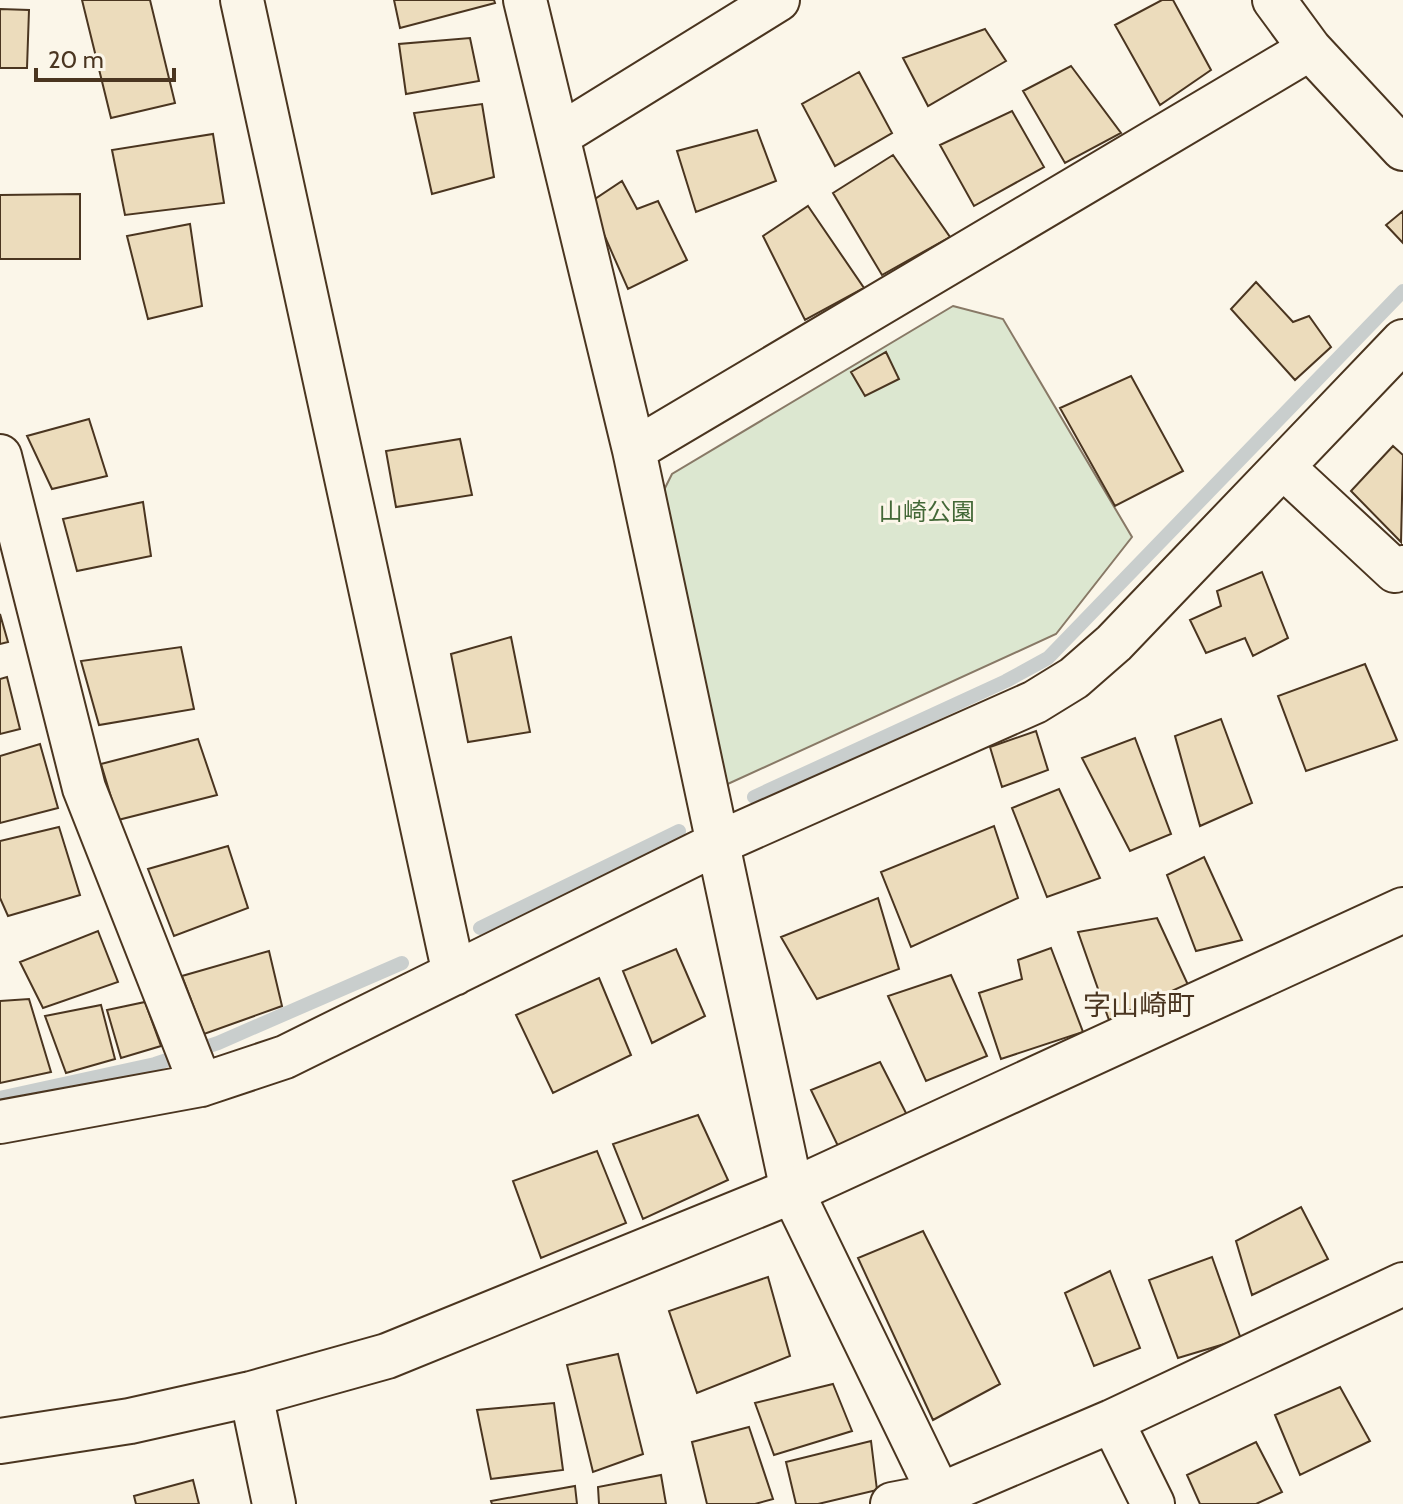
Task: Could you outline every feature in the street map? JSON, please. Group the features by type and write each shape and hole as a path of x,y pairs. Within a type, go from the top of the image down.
{"street":[{"path":"242,0 454,974"},
{"path":"525,0 634,450 792,1191 942,1499"},
{"path":"558,136 778,0"},
{"path":"1274,0 1310,49 1403,149"},
{"path":"634,450 1310,49"},
{"path":"0,1122 192,1063 285,1057 718,843 1035,702 1074,678 1114,643 1403,341"},
{"path":"0,456 84,788 192,1063"},
{"path":"1283,467 1395,571 1403,567"},
{"path":"0,1441 130,1421 251,1394 387,1356 792,1191 1403,910"},
{"path":"892,1504 942,1499 1403,1284"},
{"path":"251,1394 274,1504"},
{"path":"1112,1421 1153,1504"}],"green space":[{"name":"山崎公園","path":"953,306 1003,319 1132,537 1056,634 719,788 660,498 672,474"}],"building":[{"path":"82,0 150,0 175,103 111,118"},
{"path":"394,0 494,0 495,3 400,28"},
{"path":"1162,0 1173,0 1211,70 1160,105 1115,25"},
{"path":"0,9 29,10 27,68 0,68"},
{"path":"985,29 1006,61 928,106 903,58"},
{"path":"470,38 479,81 406,94 399,44"},
{"path":"1071,66 1121,133 1065,163 1023,91"},
{"path":"859,72 892,133 835,166 802,104"},
{"path":"482,104 494,177 432,194 414,113"},
{"path":"1012,111 1044,167 974,206 940,145"},
{"path":"757,130 776,181 696,212 677,151"},
{"path":"213,134 224,203 125,215 112,150"},
{"path":"893,155 950,237 882,275 833,193"},
{"path":"622,181 637,209 658,201 687,260 628,289 602,230 595,199"},
{"path":"80,194 80,259 0,259 0,195"},
{"path":"808,206 864,288 805,320 763,236"},
{"path":"1403,211 1403,243 1386,225"},
{"path":"190,224 202,306 148,319 127,236"},
{"path":"1256,282 1293,322 1309,316 1331,347 1295,380 1231,309"},
{"path":"886,352 899,379 865,396 851,372"},
{"path":"1131,376 1183,471 1115,506 1060,408"},
{"path":"89,419 107,476 52,489 27,436"},
{"path":"460,439 472,495 396,507 386,451"},
{"path":"1393,446 1403,455 1401,542 1351,491"},
{"path":"143,502 151,556 77,571 63,519"},
{"path":"1262,572 1288,638 1253,656 1245,638 1206,653 1190,620 1221,606 1217,591"},
{"path":"0,614 8,642 0,644"},
{"path":"511,637 530,732 468,742 451,654"},
{"path":"181,647 194,709 99,725 81,661"},
{"path":"1365,664 1397,740 1306,771 1278,696"},
{"path":"7,677 20,729 0,734 0,679"},
{"path":"1221,719 1252,803 1200,826 1175,736"},
{"path":"1036,731 1048,770 1002,787 990,747"},
{"path":"1135,738 1171,834 1130,851 1082,758"},
{"path":"198,739 217,795 118,820 101,764"},
{"path":"40,744 58,808 0,823 0,756"},
{"path":"1059,789 1100,878 1047,897 1012,808"},
{"path":"994,826 1018,898 911,947 881,872"},
{"path":"59,827 80,895 8,916 0,898 0,841"},
{"path":"228,846 248,908 174,936 148,869"},
{"path":"1204,857 1242,940 1196,951 1167,875"},
{"path":"878,898 899,969 817,999 781,937"},
{"path":"1157,918 1189,987 1110,1023 1078,932"},
{"path":"98,931 118,982 43,1008 20,962"},
{"path":"1051,948 1083,1032 1001,1059 979,993 1022,979 1018,960"},
{"path":"676,949 705,1016 652,1043 623,971"},
{"path":"269,951 282,1006 204,1034 182,976"},
{"path":"951,975 987,1056 926,1081 888,996"},
{"path":"599,978 631,1055 553,1093 516,1015"},
{"path":"29,999 51,1072 0,1083 0,1001"},
{"path":"145,1002 161,1046 121,1058 107,1010"},
{"path":"101,1005 115,1059 66,1073 45,1016"},
{"path":"880,1062 908,1117 838,1146 811,1090"},
{"path":"698,1115 728,1180 643,1219 613,1144"},
{"path":"597,1151 626,1223 541,1258 513,1181"},
{"path":"1301,1207 1328,1259 1252,1295 1236,1241"},
{"path":"923,1231 1000,1384 933,1420 858,1258"},
{"path":"1212,1257 1241,1339 1178,1358 1149,1280"},
{"path":"1110,1271 1140,1348 1094,1366 1065,1293"},
{"path":"768,1277 790,1356 697,1393 669,1311"},
{"path":"618,1354 643,1454 593,1472 567,1365"},
{"path":"833,1384 852,1431 774,1455 755,1403"},
{"path":"1340,1387 1370,1441 1300,1475 1275,1415"},
{"path":"554,1403 563,1470 491,1479 477,1410"},
{"path":"749,1427 773,1499 755,1504 707,1504 692,1442"},
{"path":"871,1441 877,1490 818,1504 796,1504 786,1462"},
{"path":"1256,1442 1282,1492 1256,1504 1200,1504 1187,1475"},
{"path":"661,1475 666,1504 599,1504 598,1487"},
{"path":"193,1480 199,1504 136,1504 134,1496"},
{"path":"575,1486 577,1504 492,1504 491,1501"}],"waterway":[{"path":"754,797 1006,681 1048,658 1403,291"},
{"path":"480,928 679,831"},
{"path":"0,1098 155,1064 218,1043 402,963"}],"district":[{"name":"字山崎町","path":"1139,1005"}]}
